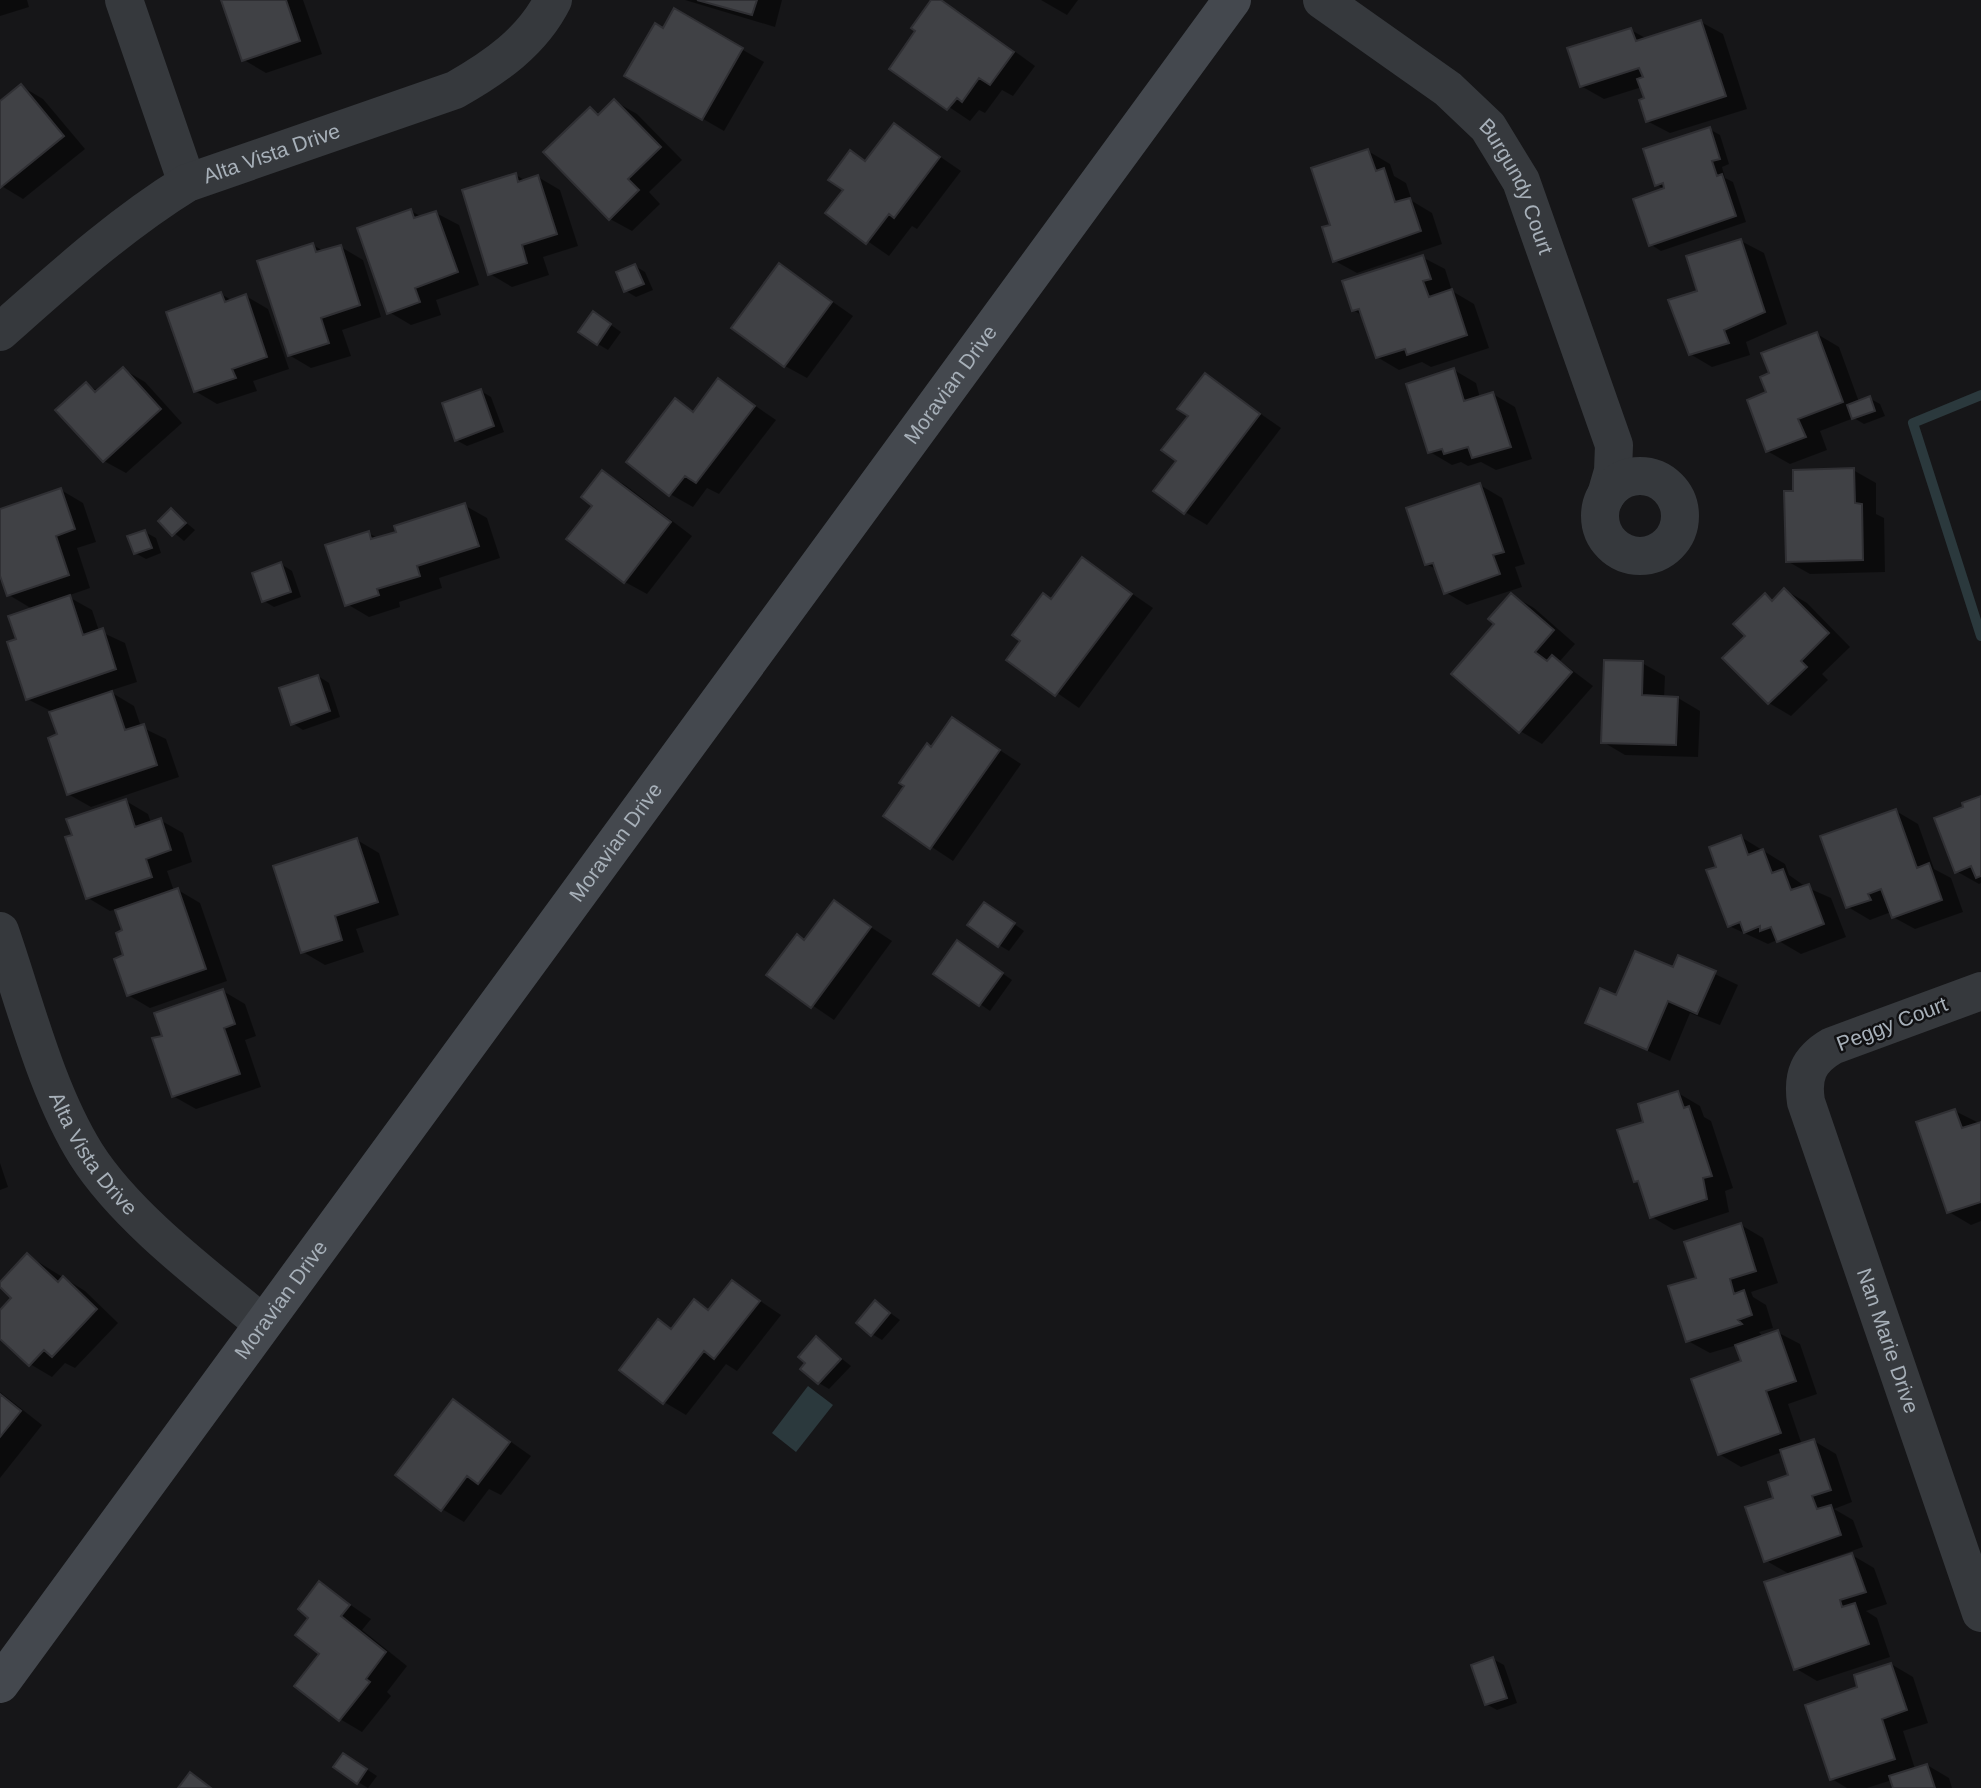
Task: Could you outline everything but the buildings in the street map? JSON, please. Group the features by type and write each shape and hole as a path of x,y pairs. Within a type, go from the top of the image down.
{"street":[{"path":"124,0 187,183"},
{"name":"Alta Vista Drive","path":"0,332 103,242 149,207 187,183 455,90 496,67 525,39 554,0"},
{"name":"Moravian Drive","path":"0,1684 1232,0"},
{"name":"Burgundy Court","path":"1322,0 1448,89 1488,127 1521,181 1614,445 1613,471 1600,521 1603,534 1610,544 1633,556 1659,552 1670,544 1681,520 1674,494 1614,445"},
{"path":"1606,495 1626,478 1639,475 1653,478"},
{"name":"Alta Vista Drive","path":"0,932 62,1105 86,1154 119,1195 192,1265 262,1323"},
{"name":"Peggy Court","path":"1807,1066 1819,1053 1832,1046 1981,991"},
{"name":"Nan Marie Drive","path":"1807,1066 1803,1084 1806,1102 1977,1590"}],"shaded area":[{"path":"808,1386 833,1405 796,1452 772,1433"}],"waterway":[{"path":"1981,395 1913,423 1981,636"}]}
